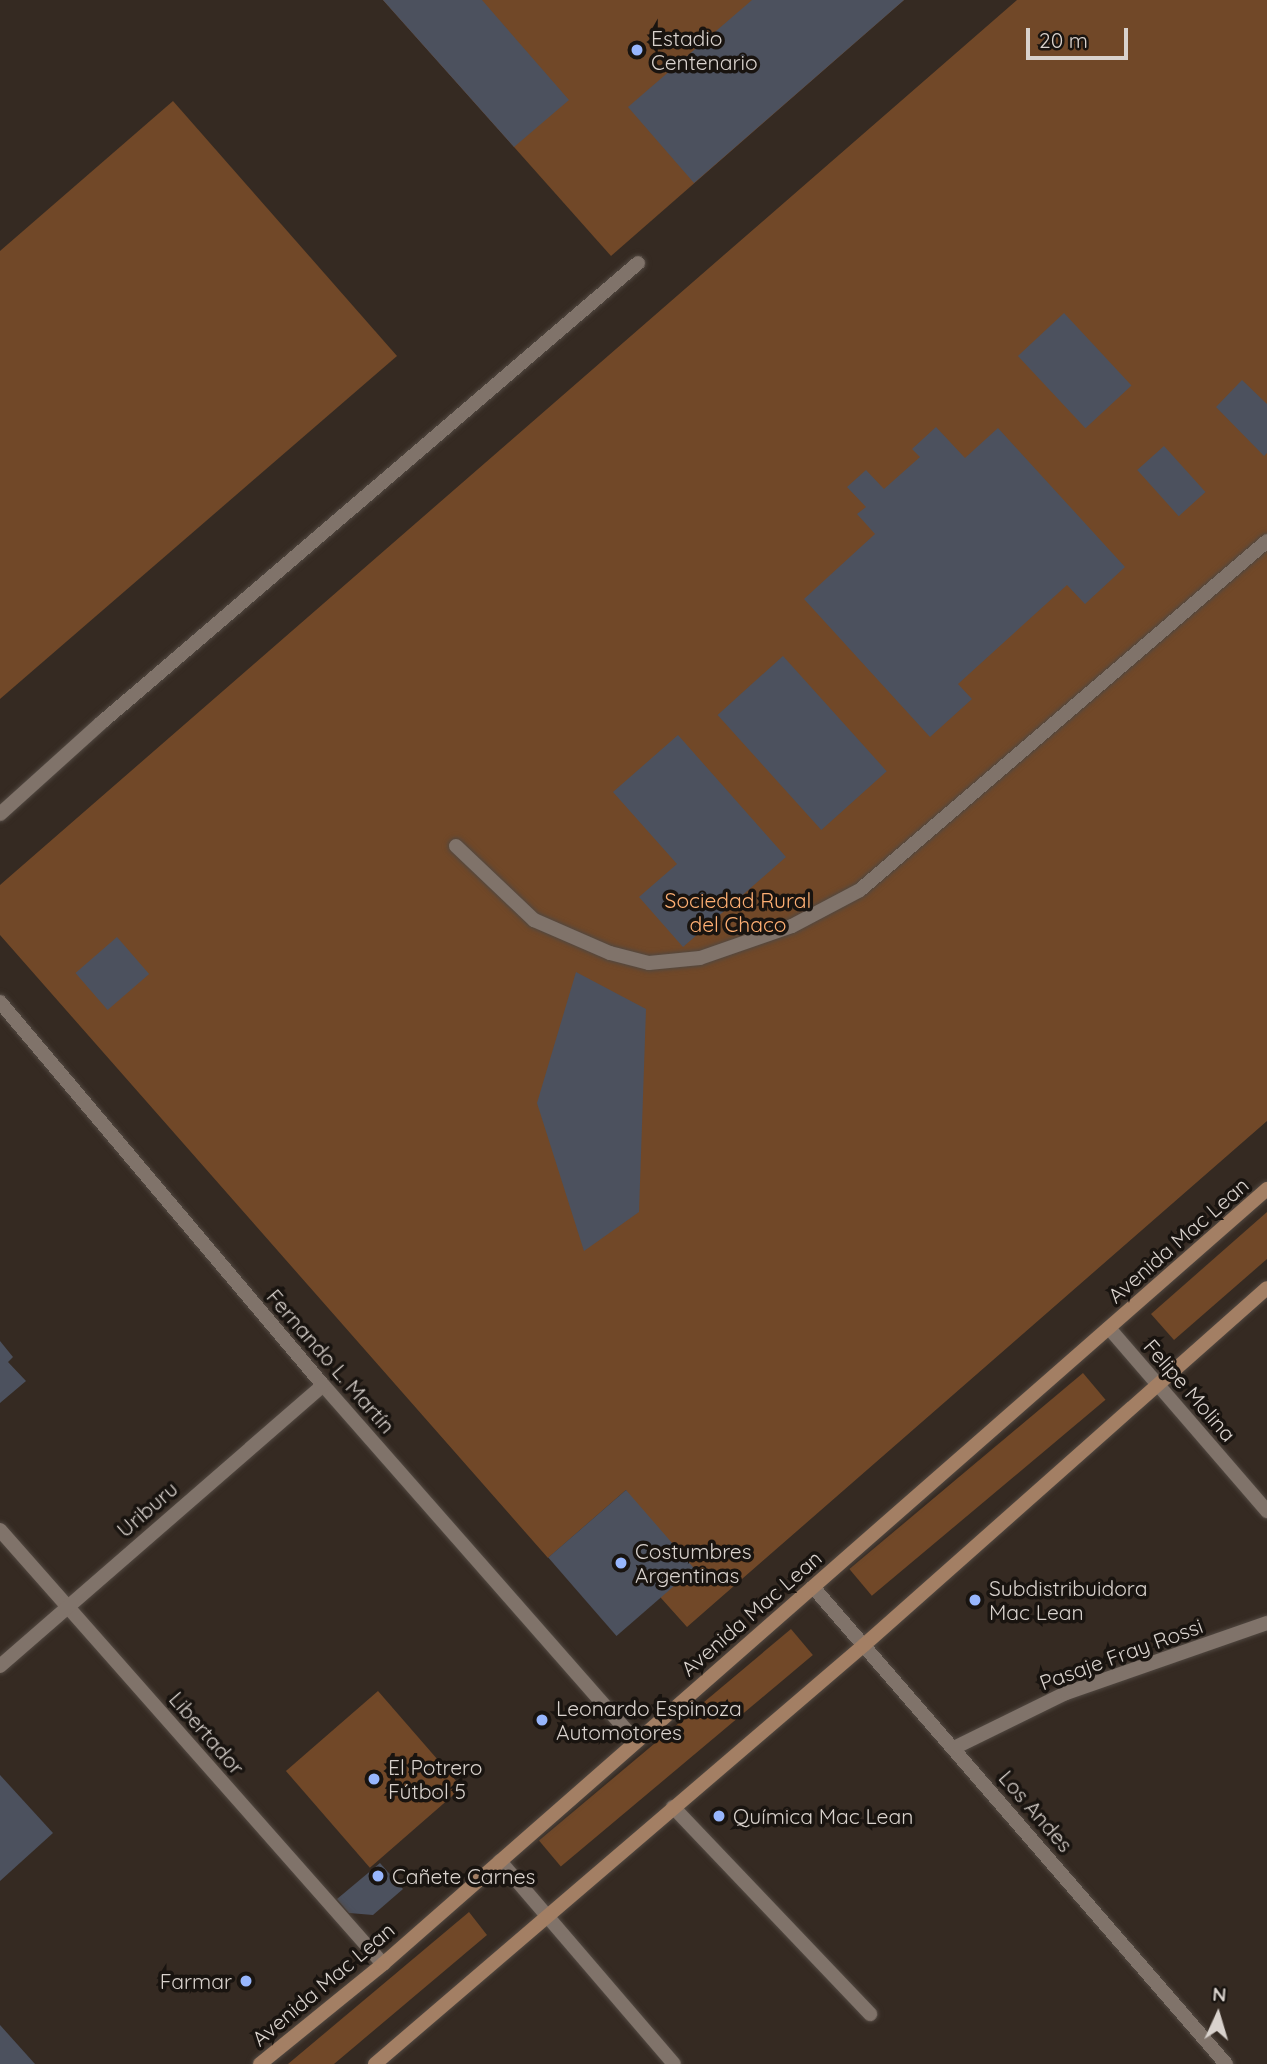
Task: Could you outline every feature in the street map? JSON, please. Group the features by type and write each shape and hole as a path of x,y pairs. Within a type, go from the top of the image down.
{"main road":[{"name":"Avenida Mac Lean","path":"260,2064 383,1964 1267,1189"},
{"path":"375,2064 864,1645 1158,1387 1267,1287"}],"street":[{"path":"0,814 101,723 638,263"},
{"path":"456,846 534,920 610,953 649,963 700,958 792,926 860,890 1267,541"},
{"name":"Fernando L. Martín","path":"0,1002 323,1385 636,1741"},
{"name":"Felipe Molina","path":"1109,1328 1267,1511"},
{"name":"Uriburu","path":"0,1666 323,1385"},
{"name":"Libertador","path":"0,1530 383,1964"},
{"name":"Los Andes","path":"813,1587 1226,2064"},
{"name":"Pasaje Fray Rossi","path":"954,1748 1066,1693 1267,1623"},
{"path":"673,1807 870,2014"},
{"path":"500,1861 674,2064"}],"green space":[{"name":"Estadio Centenario","path":"383,0 904,0 611,256"},
{"name":"Sociedad Rural del Chaco","path":"1017,0 1267,0 1267,1121 687,1627 661,1598 626,1490 548,1558 0,935 0,885"},
{"path":"173,101 397,356 0,699 0,251"},
{"path":"1267,1212 1267,1259 1174,1340 1151,1314"},
{"path":"1083,1373 1105,1400 872,1596 849,1569"},
{"path":"791,1629 813,1655 561,1867 539,1840"},
{"name":"El Potrero Fútbol 5","path":"378,1691 462,1788 370,1868 286,1771"},
{"path":"469,1912 487,1935 334,2064 288,2064"}],"building":[{"path":"383,0 482,0 569,100 514,147"},
{"path":"752,0 904,0 694,183 628,107"},
{"path":"1064,313 1132,385 1085,428 1018,356"},
{"path":"1242,380 1267,404 1267,453 1264,456 1216,407"},
{"path":"936,427 965,458 998,428 1125,567 1085,604 1067,585 958,684 972,699 930,737 804,599 875,534 857,514 866,507 847,487 866,470 884,489 920,457 912,449"},
{"path":"1164,446 1205,492 1179,516 1137,470"},
{"path":"783,656 887,771 821,830 718,715"},
{"path":"678,735 786,857 683,947 639,897 677,864 613,792"},
{"path":"117,937 149,974 108,1010 75,973"},
{"path":"576,972 646,1009 639,1212 584,1251 537,1103"},
{"path":"0,1341 13,1357 8,1362 26,1381 0,1403"},
{"name":"Costumbres Argentinas","path":"626,1490 694,1568 616,1636 548,1558"},
{"path":"0,1775 53,1833 0,1881"},
{"name":"Cañete Carnes","path":"380,1863 403,1889 373,1915 349,1913 337,1899"},
{"path":"0,2025 35,2064 0,2064"}],"place":[{"name":"Estadio Centenario","path":"637,50"},
{"name":"Costumbres Argentinas","path":"621,1563"},
{"name":"Subdistribuidora Mac Lean","path":"975,1600"},
{"name":"Leonardo Espinoza Automotores","path":"542,1720"},
{"name":"El Potrero Fútbol 5","path":"374,1779"},
{"name":"Química Mac Lean","path":"719,1816"},
{"name":"Cañete Carnes","path":"378,1876"},
{"name":"Farmar","path":"246,1981"}]}
